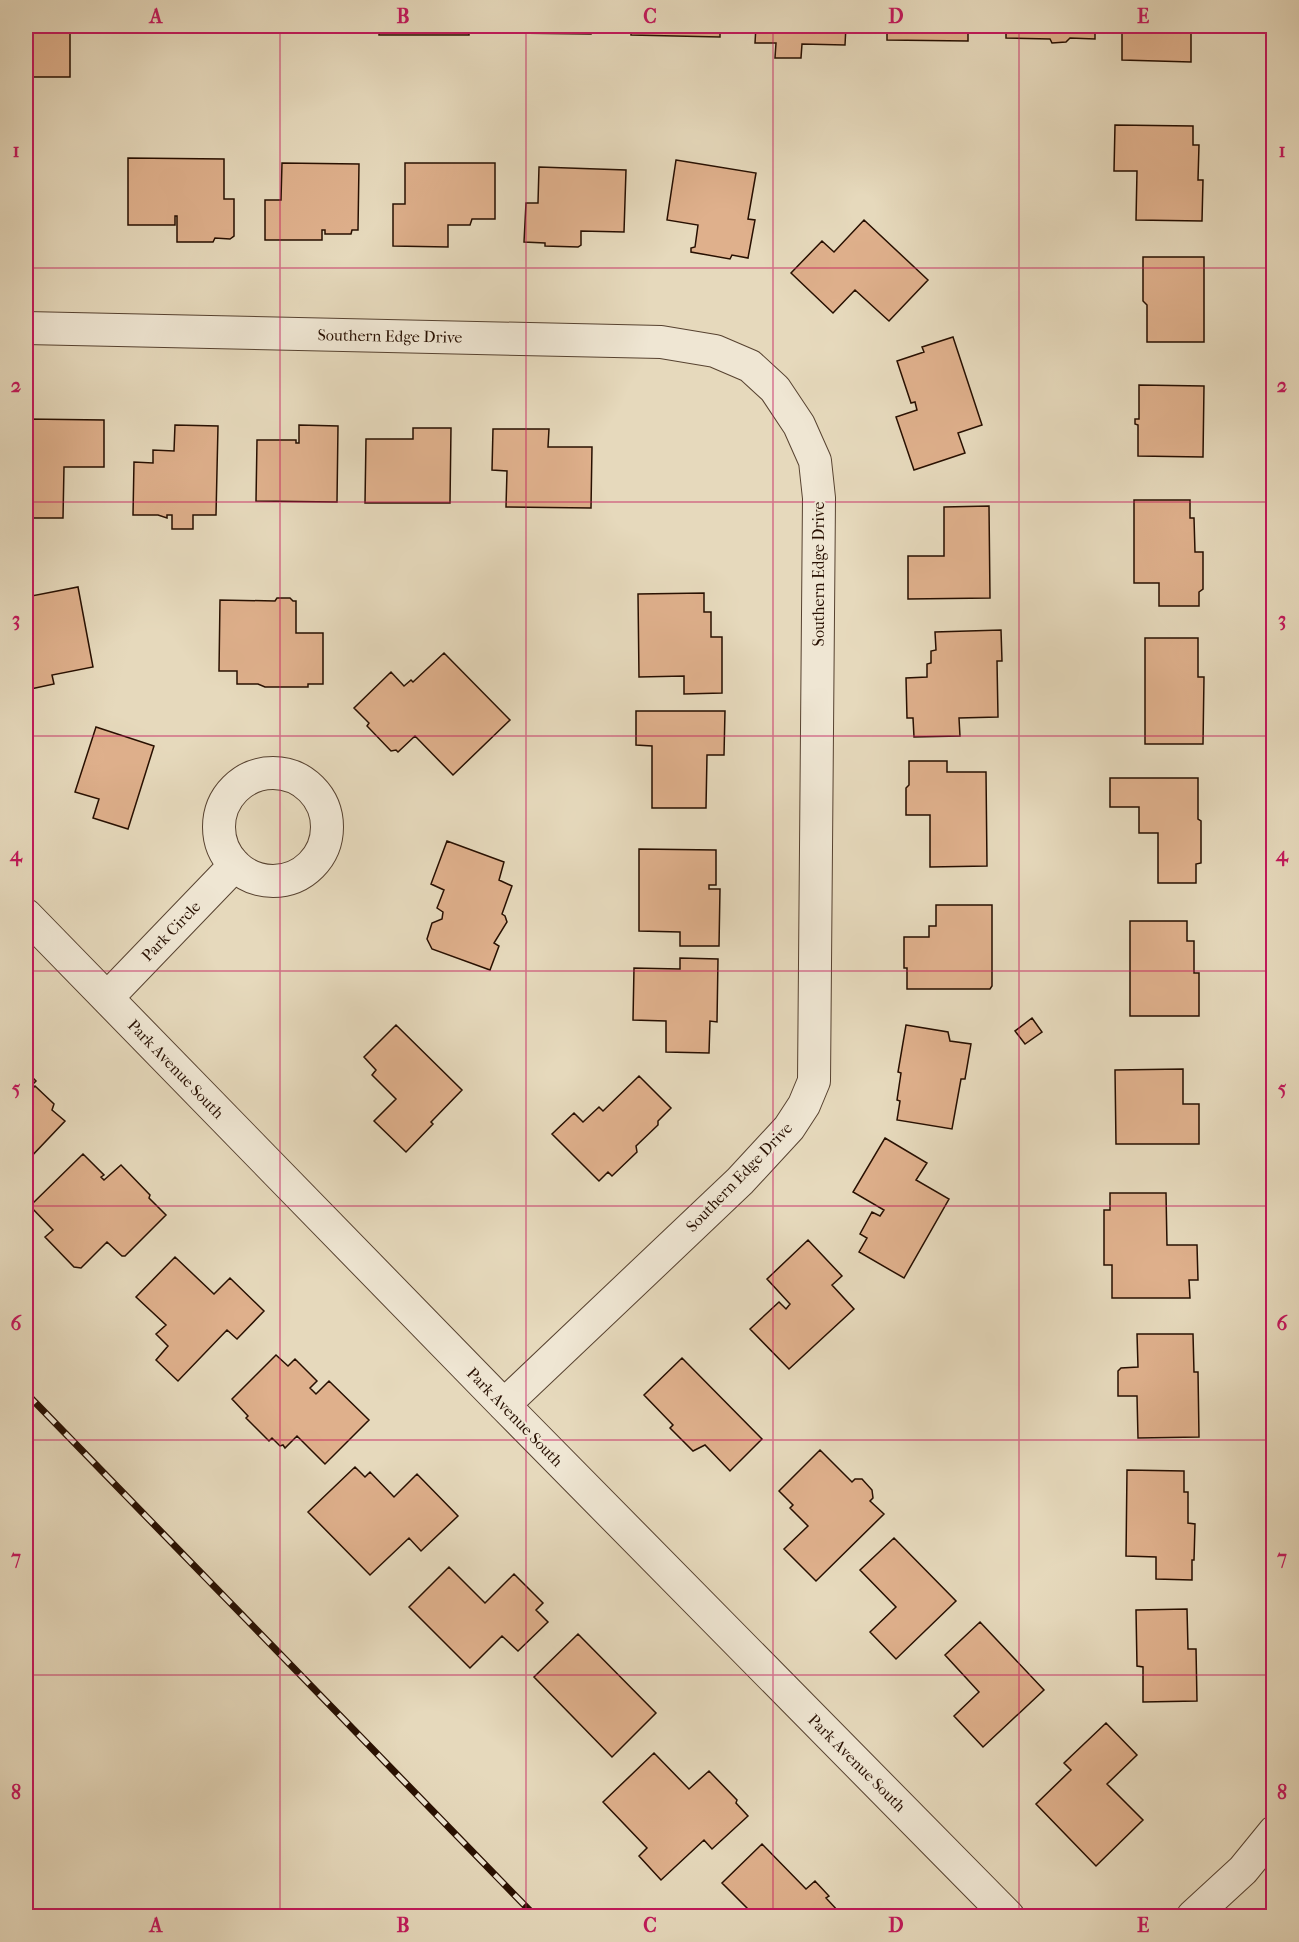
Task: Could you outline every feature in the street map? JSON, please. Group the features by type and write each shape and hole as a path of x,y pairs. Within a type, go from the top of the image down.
{"street":[{"name":"Southern Edge Drive","path":"26,328 661,342 715,351 750,366 775,389 799,425 815,461 819,498 814,1081 804,1105 789,1128 740,1181 504,1405"},
{"name":"Park Circle","path":"107,998 234,865"},
{"name":"Park Avenue South","path":"26,915 1008,1917"},
{"path":"1193,1917 1243,1870 1274,1832"}],"building":[{"path":"26,26 70,26 70,77 26,77"},
{"path":"213,26 213,27 138,27"},
{"path":"256,26 345,26 345,32 256,31"},
{"path":"379,26 469,26 469,35 379,35"},
{"path":"504,26 591,26 591,34 504,33"},
{"path":"631,26 720,26 720,37 631,35"},
{"path":"756,26 846,26 845,45 802,44 801,58 775,58 776,43 755,43"},
{"path":"887,26 968,26 968,41 887,40"},
{"path":"1006,26 1095,26 1095,39 1070,38 1066,42 1052,43 1050,39 1006,38"},
{"path":"1122,26 1191,26 1191,62 1122,60"},
{"path":"1115,125 1193,126 1193,145 1199,145 1198,180 1203,180 1202,221 1136,220 1137,171 1114,171"},
{"path":"128,158 224,159 224,199 234,199 234,236 230,239 215,238 213,242 177,242 177,216 175,216 175,225 128,225"},
{"path":"676,160 756,173 748,219 755,220 748,258 732,255 730,259 691,252 691,248 695,247 698,225 667,220"},
{"path":"282,163 359,164 358,230 352,230 351,234 325,234 325,230 322,230 322,240 265,240 265,200 281,200"},
{"path":"405,163 495,163 495,219 472,219 470,225 448,225 448,247 393,246 393,204 405,204"},
{"path":"539,167 626,170 624,232 581,231 581,245 578,247 545,246 545,243 524,242 526,203 538,203"},
{"path":"864,220 928,280 889,321 855,290 833,313 791,273 822,241 834,252"},
{"path":"1143,257 1204,257 1204,342 1147,342 1147,305 1143,301"},
{"path":"953,337 982,425 958,433 965,453 914,470 896,417 917,410 915,402 911,403 897,361 924,352 922,347"},
{"path":"1139,385 1204,386 1203,457 1138,456 1138,425 1135,424 1135,419 1139,419"},
{"path":"26,419 104,420 104,467 64,467 63,518 26,518"},
{"path":"175,425 218,426 216,515 193,515 193,529 172,529 172,515 167,515 167,518 158,515 133,515 134,462 153,463 153,450 174,451"},
{"path":"299,425 338,426 337,502 256,501 257,440 296,440 296,443 299,443"},
{"path":"413,428 451,428 450,503 365,503 366,439 413,439"},
{"path":"493,429 549,429 548,447 592,447 591,508 506,507 507,471 492,470"},
{"path":"1134,500 1190,500 1190,518 1194,518 1195,552 1203,552 1203,589 1199,592 1199,606 1159,606 1159,583 1134,583"},
{"path":"989,506 990,598 908,599 908,556 944,556 944,507"},
{"path":"78,587 93,667 52,675 54,684 26,690 26,597"},
{"path":"704,593 704,612 711,612 711,637 722,637 722,693 684,694 684,676 639,677 638,594"},
{"path":"277,598 290,598 296,601 296,633 323,633 323,684 308,684 308,687 265,687 258,684 237,684 237,671 219,671 220,600 275,601"},
{"path":"1001,630 1002,661 997,661 998,717 959,718 960,736 914,737 913,718 907,718 906,678 927,677 927,664 931,663 931,651 936,650 935,632"},
{"path":"1145,638 1198,638 1198,677 1204,677 1203,744 1145,744"},
{"path":"444,653 510,720 453,775 415,736 398,752 391,751 367,726 369,723 354,708 391,672 404,686 411,680 413,682"},
{"path":"636,711 725,711 724,755 707,755 706,808 652,808 652,746 636,745"},
{"path":"96,727 154,746 128,829 93,818 99,799 75,792"},
{"path":"909,761 947,761 947,772 986,772 987,866 930,867 930,815 906,815"},
{"path":"1110,778 1198,778 1201,863 1196,864 1196,883 1158,883 1158,833 1139,833 1139,807 1110,807"},
{"path":"447,841 504,862 499,880 512,886 502,914 507,922 494,943 499,946 490,970 432,949 427,939 432,923 442,919 443,912 437,908 444,890 431,884"},
{"path":"639,849 716,850 716,885 709,885 709,889 720,889 719,946 680,946 680,932 639,931"},
{"path":"936,905 992,905 992,986 990,989 907,989 904,937 929,937 929,926 936,926"},
{"path":"1130,921 1187,921 1187,941 1194,941 1194,973 1199,973 1199,1016 1130,1016"},
{"path":"680,958 718,959 717,1022 710,1021 709,1053 666,1052 666,1021 633,1020 634,968 680,969"},
{"path":"1032,1018 1042,1032 1025,1044 1015,1031"},
{"path":"396,1025 462,1090 406,1152 374,1121 396,1099 372,1075 376,1070 364,1057"},
{"path":"906,1025 948,1032 950,1041 971,1044 965,1079 961,1079 952,1129 897,1120 901,1073 898,1072"},
{"path":"1183,1069 1183,1104 1199,1104 1199,1144 1116,1144 1115,1070"},
{"path":"26,1071 36,1081 31,1086 33,1088 35,1086 54,1104 52,1110 65,1121 26,1162"},
{"path":"639,1076 671,1108 658,1121 658,1125 636,1146 637,1152 612,1176 608,1172 599,1181 552,1134 574,1113 583,1122 599,1107 603,1111"},
{"path":"885,1138 927,1163 916,1180 949,1199 904,1278 859,1252 867,1238 860,1234 872,1212 880,1216 884,1210 853,1192"},
{"path":"83,1154 104,1175 101,1177 104,1180 121,1165 166,1215 125,1256 122,1256 107,1242 81,1268 74,1267 45,1237 53,1230 30,1206"},
{"path":"1110,1193 1166,1193 1167,1245 1197,1245 1198,1280 1189,1280 1190,1298 1112,1298 1112,1265 1104,1265 1104,1210 1110,1210"},
{"path":"808,1240 842,1276 832,1285 854,1309 789,1369 750,1329 779,1302 786,1309 790,1304 767,1279"},
{"path":"175,1257 214,1294 230,1278 264,1311 237,1339 227,1330 178,1381 156,1360 168,1346 156,1334 166,1325 136,1297"},
{"path":"1137,1334 1193,1334 1194,1372 1198,1372 1199,1437 1138,1438 1137,1396 1118,1396 1118,1371 1121,1368 1138,1367"},
{"path":"276,1355 288,1366 295,1359 317,1381 310,1388 316,1394 329,1381 369,1420 325,1464 297,1436 285,1448 272,1438 269,1441 246,1418 248,1416 232,1399"},
{"path":"682,1358 762,1439 730,1471 705,1445 693,1451 670,1428 673,1425 644,1395"},
{"path":"820,1450 852,1482 855,1479 862,1479 872,1490 873,1498 870,1501 884,1514 816,1581 784,1549 808,1526 790,1508 793,1505 779,1491"},
{"path":"355,1467 365,1477 370,1472 394,1497 417,1474 458,1516 421,1551 409,1538 370,1575 308,1512"},
{"path":"1127,1470 1184,1471 1184,1492 1188,1492 1188,1523 1195,1524 1192,1580 1156,1579 1156,1557 1126,1556"},
{"path":"894,1538 956,1601 896,1659 870,1632 896,1607 860,1570"},
{"path":"449,1567 485,1603 514,1574 543,1603 536,1610 548,1622 518,1651 502,1636 470,1668 409,1607"},
{"path":"1187,1609 1188,1649 1196,1649 1197,1701 1143,1702 1143,1667 1137,1666 1136,1610"},
{"path":"980,1622 1044,1690 983,1747 954,1716 979,1692 945,1655"},
{"path":"578,1634 656,1713 612,1757 534,1677"},
{"path":"1106,1723 1137,1755 1107,1784 1143,1820 1096,1866 1036,1804 1071,1770 1064,1763"},
{"path":"654,1753 689,1789 709,1771 737,1800 736,1803 748,1816 712,1849 704,1840 661,1880 639,1856 647,1848 603,1802"},
{"path":"762,1844 806,1889 815,1881 829,1896 826,1898 839,1912 835,1916 746,1916 742,1913 747,1908 722,1883"}],"railway":[{"path":"26,1393 535,1916"}]}
